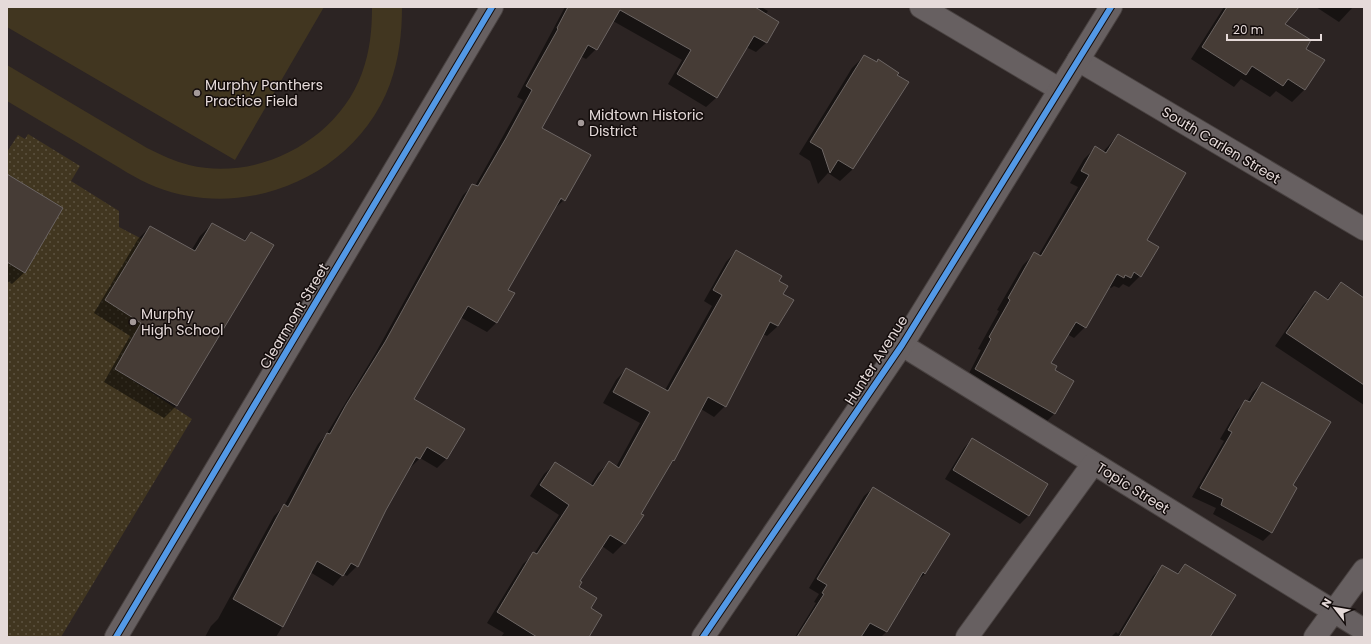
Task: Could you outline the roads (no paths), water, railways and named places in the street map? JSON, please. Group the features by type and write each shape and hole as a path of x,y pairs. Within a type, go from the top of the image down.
{"street":[{"name":"Clearmont Street","path":"116,637 492,7"},
{"path":"921,7 1059,89"},
{"path":"1078,60 1111,7"},
{"name":"Hunter Avenue","path":"703,637 902,345 1078,60"},
{"name":"South Carlen Street","path":"1078,60 1364,229"},
{"name":"Topic Street","path":"902,345 1364,630"},
{"path":"967,637 1093,464"},
{"path":"1315,637 1364,570"}],"place":[{"name":"Murphy Panthers Practice Field","path":"197,93"},
{"name":"Midtown Historic District","path":"581,123"},
{"name":"Murphy High School","path":"133,322"}]}
